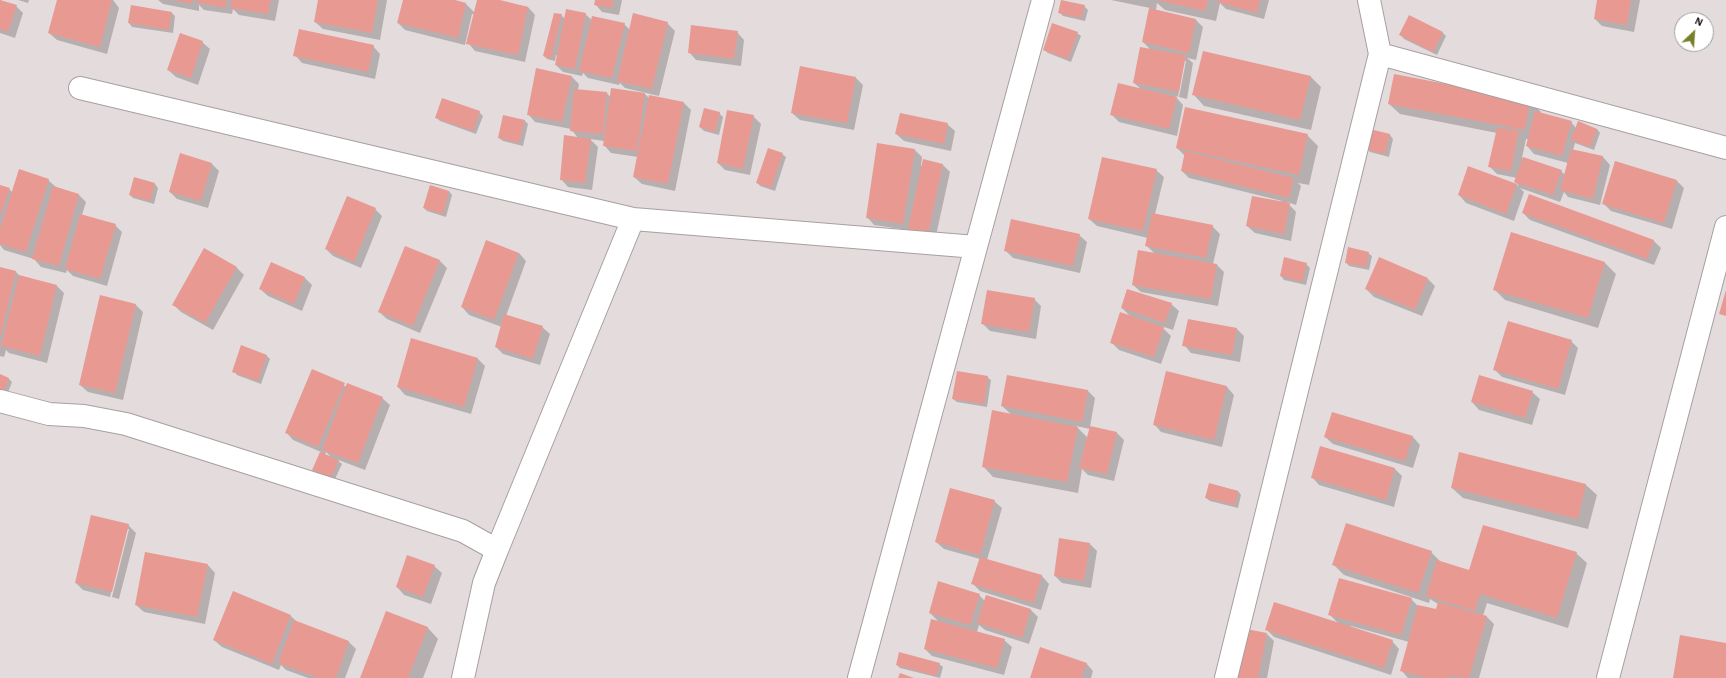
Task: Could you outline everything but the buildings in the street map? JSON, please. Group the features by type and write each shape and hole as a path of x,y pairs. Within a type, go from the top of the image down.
{"street":[{"path":"859,678 1043,0"},
{"path":"1226,678 1380,54 1369,0"},
{"path":"1380,54 1726,148"},
{"path":"80,88 633,219 976,247"},
{"path":"463,678 484,583 633,219"},
{"path":"1608,678 1726,227"},
{"path":"0,401 48,414 84,416 126,424 463,531 497,550"}]}
